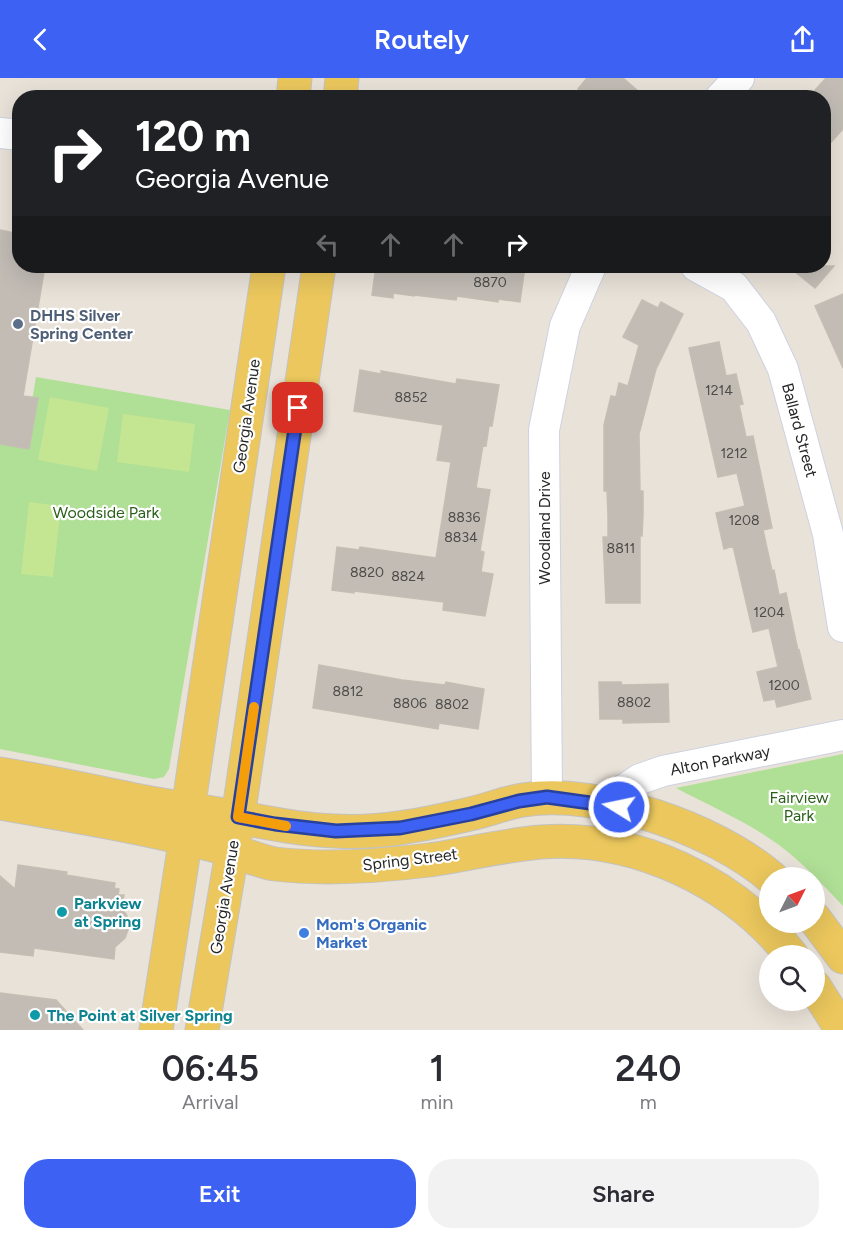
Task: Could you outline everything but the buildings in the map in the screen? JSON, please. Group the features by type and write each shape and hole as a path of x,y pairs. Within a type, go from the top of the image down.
{"main road":[{"name":"Georgia Avenue","path":"156,1030 268,273"},
{"name":"Georgia Avenue","path":"202,1030 238,817 318,273"},
{"name":"Spring Street","path":"0,774 187,824 231,851 274,864 348,867 429,860 497,847 543,842 586,843 636,853 673,866 720,889 776,935 784,945"},
{"name":"Spring Street","path":"0,803 153,830 238,817 336,831 389,828 460,816 519,801 547,797 603,804 674,823 708,836 738,852 759,868"},
{"path":"825,933 843,957"},
{"path":"825,1003 842,1030"}],"street":[{"path":"728,90 739,78"},
{"name":"Woodland Drive","path":"547,797 544,430 564,326 588,273"},
{"name":"Ballard Street","path":"709,273 734,287 761,322 783,369 828,534 843,627"},
{"name":"Alton Parkway","path":"603,804 640,779 663,771 843,735"}],"green space":[{"name":"Woodside Park","path":"36,377 230,410 169,769 164,777 154,779 0,749 0,439 25,443"},
{"path":"50,397 109,408 97,471 38,460"},
{"path":"123,414 195,424 189,472 117,462"},
{"path":"29,502 61,506 53,577 21,574"},
{"name":"Fairview Park","path":"843,754 843,906 825,888 825,867 805,867 767,837 676,788"}],"slow traffic":[{"path":"254,707 238,817 286,826"}],"place":[{"name":"DHHS Silver Spring Center","path":"18,324"},
{"name":"Parkview at Spring","path":"62,912"},
{"name":"Mom's Organic Market","path":"304,933"},
{"name":"The Point at Silver Spring","path":"35,1015"}],"route":[{"path":"298,408 238,817 336,831 400,828 471,814 519,801 547,797 619,807"}]}
